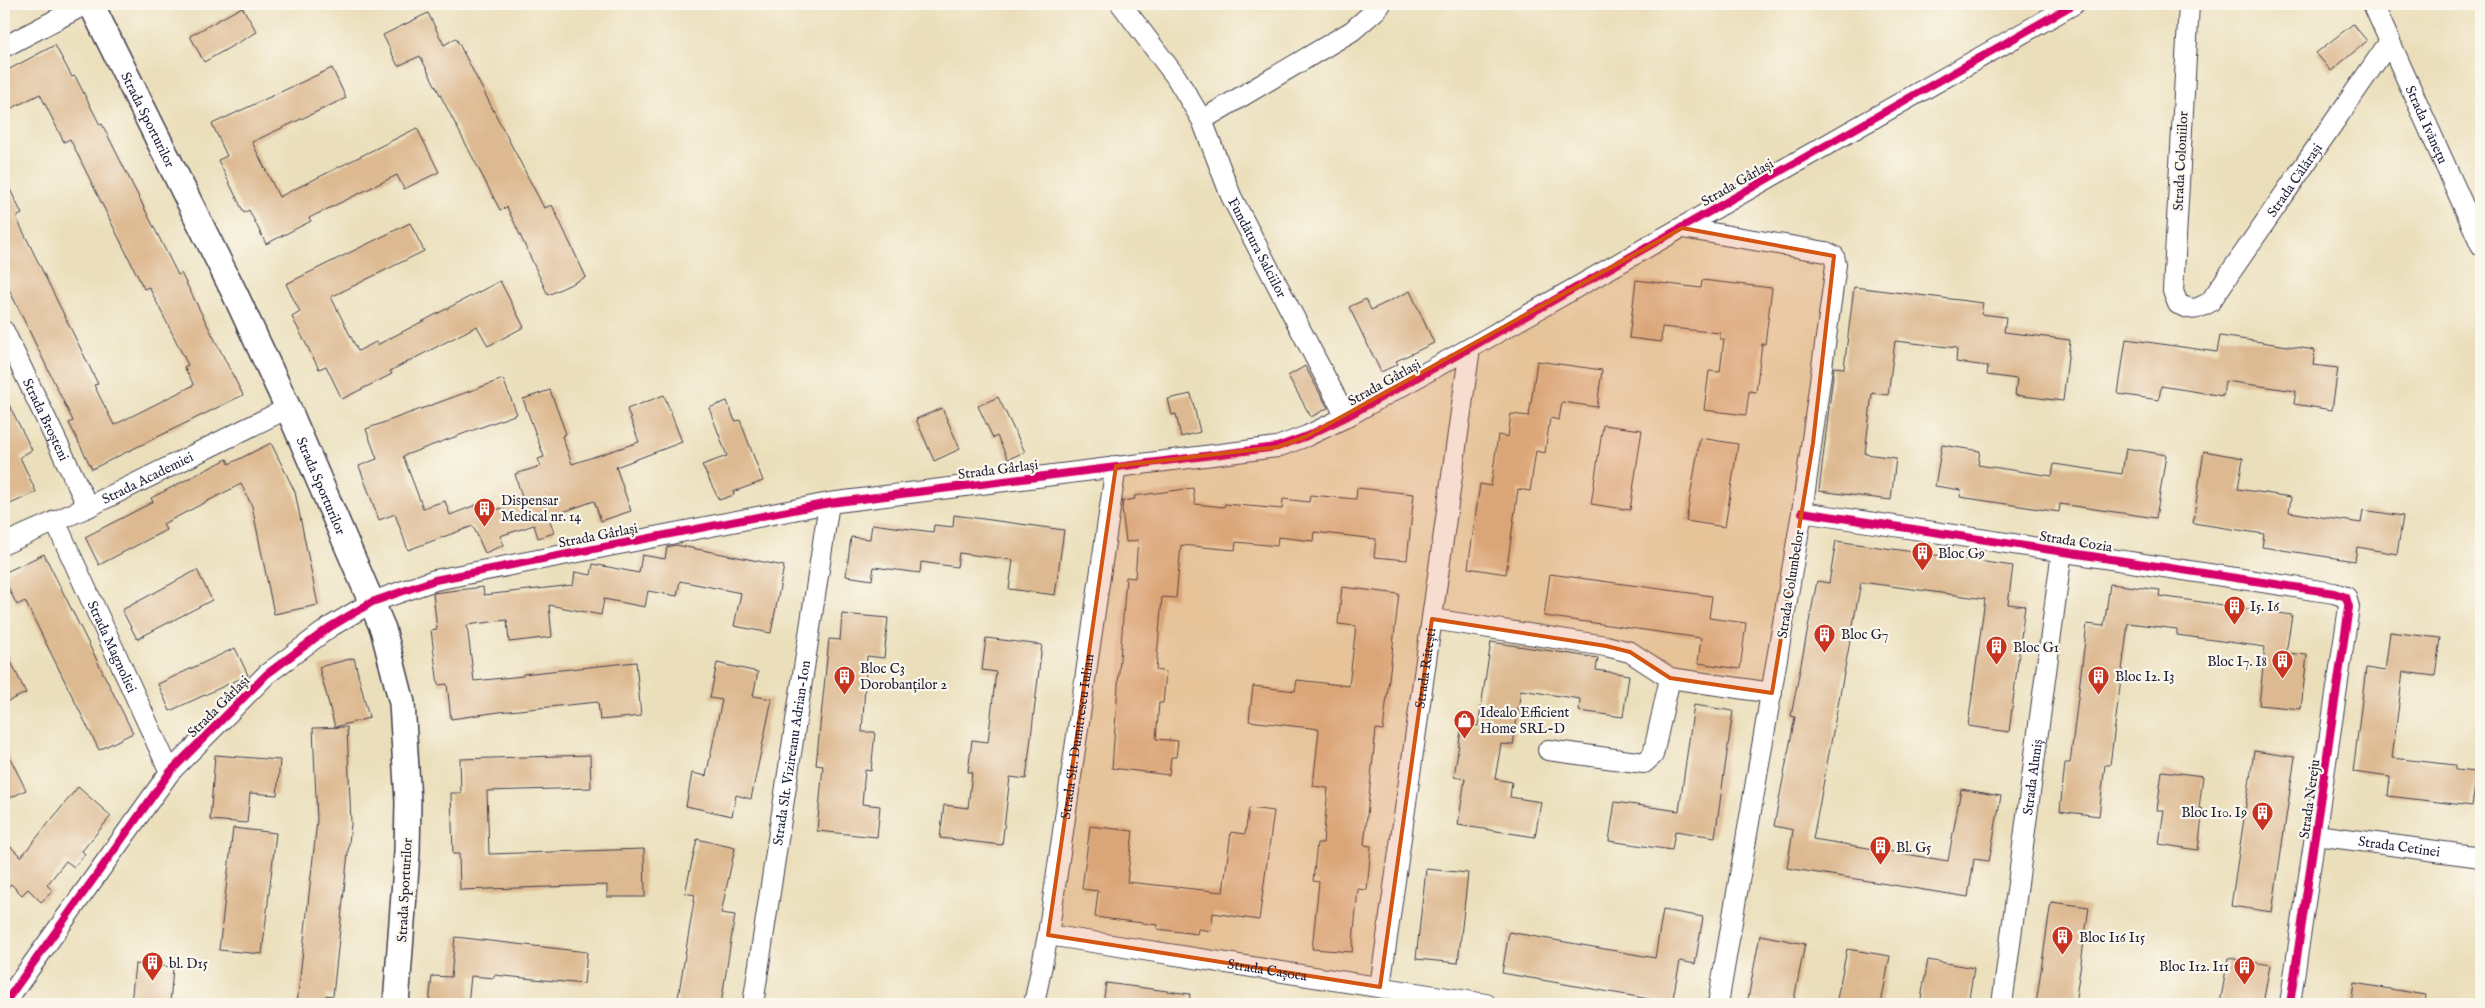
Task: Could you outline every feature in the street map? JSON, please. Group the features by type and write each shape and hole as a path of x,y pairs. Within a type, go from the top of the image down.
{"main road":[{"name":"Strada Sporturilor","path":"91,4 235,294 288,408 372,602 387,646 402,703 406,747 407,853 396,1004"}],"street":[{"path":"4,47 86,4"},
{"name":"Fundătura Salciilor","path":"1121,4 1176,76 1202,120 1231,196 1346,417"},
{"path":"1202,120 1352,31 1381,4"},
{"name":"Strada Gârlași","path":"4,1004 170,772 267,674 330,627 372,602 435,580 830,503 1277,447 1307,436 1346,417 2074,4"},
{"name":"Strada Coloniilor","path":"2189,4 2173,292 2178,304 2190,310"},
{"name":"Strada Ivănețu","path":"2372,4 2481,245"},
{"name":"Strada Călărași","path":"2190,310 2200,308 2210,302 2390,41"},
{"name":"Strada Columbelor","path":"1682,228 1826,252 1834,256 1836,265 1802,512 1718,1004"},
{"name":"Strada Broșteni","path":"4,331 88,507"},
{"name":"Strada Rătești","path":"1380,987 1470,348"},
{"name":"Strada Academiei","path":"4,544 88,507 288,408"},
{"name":"Strada Slt. Dumitrescu Iulian","path":"1034,1004 1048,935 1116,466"},
{"name":"Strada Slt. Vizireanu Adrian-Ion","path":"752,1004 830,503"},
{"name":"Strada Cozia","path":"1802,512 2334,592 2346,597"},
{"name":"Strada Magnoliei","path":"55,521 170,772"},
{"name":"Strada Aluniș","path":"2002,1004 2062,551"},
{"name":"Strada Nereju","path":"2290,1004 2350,608 2346,597"},
{"path":"1432,619 1606,646 1630,652 1670,678 1772,693"},
{"path":"1548,750 1644,763 1653,755 1670,678"},
{"name":"Strada Cetinei","path":"2316,835 2481,857"},
{"name":"Strada Cașoca","path":"1048,935 1486,1004"}],"highlighted area":[{"path":"1682,228 1834,256 1813,443 1772,693 1670,678 1630,652 1606,646 1432,619 1380,987 1048,935 1116,466 1277,447 1307,436"}],"building":[{"path":"242,7 257,32 204,62 190,36"},
{"path":"428,13 444,45 456,38 544,208 552,205 586,277 548,295 507,207 500,210 420,56 398,66 383,35"},
{"path":"2353,24 2367,41 2331,71 2316,53"},
{"path":"55,45 72,77 75,76 100,125 102,124 178,275 181,273 243,395 92,469 69,423 73,421 4,279 4,177 22,214 16,217 98,384 94,385 114,425 194,385 184,367 188,365 149,287 144,289 70,139 64,142 40,94 4,112 4,72"},
{"path":"332,68 346,98 252,142 279,197 417,128 439,172 404,189 397,175 309,218 311,221 266,244 249,210 244,213 218,160 227,156 212,124"},
{"path":"410,223 424,251 331,297 358,351 376,342 377,345 500,281 524,327 488,346 477,326 390,371 392,374 342,399 326,366 319,369 292,317 300,312 286,284"},
{"path":"1636,280 1701,288 1702,280 1772,288 1765,344 1762,344 1756,392 1749,391 1746,415 1704,410 1709,371 1720,372 1724,339 1720,339 1720,333 1662,327 1661,342 1629,338"},
{"path":"1854,287 1983,303 1981,314 2006,317 2004,332 2070,340 2063,401 2015,395 2017,379 1987,375 1988,366 1956,362 1957,348 1895,341 1888,395 1872,393 1865,454 1896,458 1891,500 1819,491 1834,367 1844,368"},
{"path":"1410,291 1434,343 1396,361 1398,364 1381,372 1349,307 1366,299 1371,310"},
{"path":"2220,336 2315,350 2313,365 2338,368 2332,410 2294,404 2296,391 2225,381 2223,396 2161,386 2159,400 2118,394 2126,339 2217,352"},
{"path":"1537,361 1602,370 1597,407 1562,402 1559,420 1550,418 1545,453 1536,451 1530,491 1518,489 1506,574 1468,568 1480,484 1491,486 1498,435 1508,437 1511,414 1529,416"},
{"path":"1305,366 1328,408 1311,417 1288,376"},
{"path":"503,379 517,414 403,456 423,508 445,501 450,515 486,501 490,512 523,501 515,474 541,466 538,459 544,457 523,399 550,390 566,434 562,436 572,464 639,442 627,409 664,395 682,442 616,467 631,511 601,521 594,501 549,517 554,533 538,538 534,525 500,536 504,545 485,553 473,526 408,550 395,514 379,520 359,466 377,459 366,429"},
{"path":"1191,394 1200,432 1181,437 1176,414 1172,415 1168,399"},
{"path":"4,395 32,450 20,457 36,492 4,507"},
{"path":"998,397 1025,452 1008,459 997,436 993,438 978,406"},
{"path":"727,401 735,421 740,420 763,481 733,492 734,495 719,500 702,465 727,456 709,408"},
{"path":"942,408 960,449 934,461 916,419"},
{"path":"1603,425 1642,430 1630,510 1591,504"},
{"path":"1700,438 1738,444 1725,527 1686,521"},
{"path":"271,443 295,492 318,605 274,614 252,506 241,484 163,524 166,530 99,565 85,537 153,502 151,498 227,459 229,464"},
{"path":"1942,445 1980,451 1978,465 2052,476 2054,464 2122,474 2126,448 2166,455 2156,518 2060,504 2059,512 1960,497 1961,490 1935,486"},
{"path":"2204,451 2243,458 2238,489 2291,497 2289,512 2361,523 2363,510 2403,516 2397,554 2357,547 2355,561 2262,547 2264,534 2193,523"},
{"path":"1193,488 1195,504 1224,507 1225,504 1282,509 1283,499 1309,502 1310,495 1356,499 1357,488 1414,494 1407,560 1374,557 1376,539 1314,532 1313,541 1278,537 1277,546 1236,542 1235,550 1181,545 1176,598 1162,597 1156,670 1166,672 1163,703 1159,703 1156,739 1178,741 1176,757 1171,757 1169,775 1112,768 1126,577 1135,578 1138,540 1126,542 1122,509 1123,501 1135,499 1134,496"},
{"path":"954,515 1064,530 1055,595 1009,589 1013,560 959,553 957,567 921,562 920,573 874,567 872,580 846,576 851,537 870,539 872,524 933,532 934,525 953,527"},
{"path":"1836,541 2013,566 2008,604 2025,606 2009,732 1968,726 1985,599 1861,582 1813,839 1948,861 1961,789 2001,796 1989,861 1974,859 1968,897 1787,868 1793,830 1774,826 1795,717 1791,716 1817,581 1829,583"},
{"path":"676,545 784,566 771,633 734,626 741,593 680,581 677,596 648,591 645,607 604,599 601,615 549,605 552,637 509,642 507,620 467,625 474,681 636,662 641,716 600,720 598,702 451,719 447,684 438,685 431,630 437,629 433,593 483,587 484,595 573,585 575,572 591,575 593,564 639,573 642,555 665,559 667,547"},
{"path":"44,554 133,733 99,750 25,601 17,605 4,579 4,573"},
{"path":"197,570 212,600 137,639 122,610"},
{"path":"1550,574 1712,596 1709,618 1746,623 1740,669 1698,663 1701,638 1544,616"},
{"path":"2110,584 2160,590 2159,596 2292,615 2286,653 2307,655 2301,709 2259,705 2265,647 2177,635 2177,629 2128,623 2110,765 2105,765 2099,816 2060,811 2065,763 2070,763 2087,624 2104,626"},
{"path":"1342,587 1399,594 1383,730 1376,729 1364,845 1371,846 1367,890 1358,889 1352,952 1312,949 1319,882 1313,881 1317,843 1323,843 1328,788 1313,786 1319,729 1249,721 1253,686 1295,691 1297,680 1349,686 1356,626 1338,624"},
{"name":"Bloc C3 Dorobanților 2","path":"842,614 888,618 884,658 867,656 862,732 875,732 871,771 865,770 862,804 880,806 877,837 817,831 823,766 816,765 829,639 840,640"},
{"path":"2390,632 2440,638 2435,676 2403,672 2392,758 2455,765 2455,770 2477,772 2472,806 2388,796 2390,777 2353,772 2366,668 2385,671"},
{"path":"986,638 1042,645 1026,779 1010,777 1002,845 940,838 944,805 968,808 972,772 968,772 972,740 988,742 996,672 982,670"},
{"path":"1491,642 1598,658 1596,670 1629,675 1623,717 1579,711 1580,699 1521,690 1513,745 1501,744 1495,779 1512,782 1510,797 1541,802 1535,837 1458,825 1465,779 1454,777 1462,724 1478,726"},
{"path":"4,647 26,693 4,703"},
{"path":"235,648 248,675 170,711 158,684"},
{"path":"354,658 369,718 335,727 319,667"},
{"path":"717,663 758,672 753,696 772,699 751,799 736,795 732,816 686,806 692,773 706,776 722,700 710,698"},
{"path":"1694,705 1733,711 1715,837 1675,831 1672,850 1609,841 1615,802 1679,811"},
{"path":"347,727 351,824 333,996 326,995 325,1004 297,1004 317,821 313,728"},
{"path":"4,746 26,790 4,801"},
{"name":"Bloc I10. I9","path":"2254,751 2295,757 2272,912 2231,906"},
{"path":"215,755 280,760 277,795 250,793 247,823 210,820"},
{"path":"590,755 591,788 487,791 489,854 644,849 645,897 607,897 607,885 460,890 459,854 453,854 451,793 461,793 460,759"},
{"path":"2162,771 2203,776 2199,808 2203,809 2198,850 2159,844 2164,810 2157,810"},
{"path":"78,787 111,816 82,851 85,854 74,867 66,861 47,885 53,891 41,902 28,889 22,895 11,884 4,891 4,840 21,857"},
{"path":"1249,808 1274,811 1259,920 1213,913 1211,931 1198,929 1197,934 1157,929 1158,925 1095,917 1098,891 1082,889 1090,826 1133,831 1127,882 1223,892 1231,832 1245,834"},
{"path":"233,828 276,833 262,954 219,950"},
{"path":"697,839 735,848 721,913 735,915 721,1004 677,1004 695,895 685,893"},
{"path":"1426,869 1468,873 1458,963 1416,959"},
{"name":"Bloc I16 I15","path":"2051,902 2089,907 2075,1004 2036,1004"},
{"path":"1663,910 1703,917 1695,964 1680,961 1672,1003 1502,973 1509,932 1655,958"},
{"path":"1760,935 1805,944 1793,1004 1774,1004 1748,999"},
{"path":"455,937 587,952 584,984 494,975 494,978 471,976 468,1004 429,1004 432,976 451,977"},
{"path":"1847,949 1890,956 1881,1004 1836,1004"},
{"name":"Bloc I12. I11","path":"2228,958 2270,965 2263,1004 2220,1004"},
{"path":"1928,960 1974,968 1968,1004 1920,1004"},
{"name":"bl. D15","path":"135,964 173,967 170,1004 131,1004"},
{"path":"1106,983 1190,994 1189,1004 1103,1004"},
{"path":"2354,983 2426,995 2425,1004 2351,1004"}],"cycle path":[{"path":"4,1004 170,772 267,674 330,627 372,602 435,580 829,503 1277,447 1307,436 1346,417 2074,4"},
{"path":"1802,512 2334,593 2346,597 2349,607 2290,1004"}],"place":[{"name":"Dispensar Medical nr. 14","path":"485,527"},
{"name":"Bloc G9","path":"1922,572"},
{"name":"I5. I6","path":"2234,625"},
{"name":"Bloc G7","path":"1825,653"},
{"name":"Bloc G1","path":"1997,666"},
{"name":"Bloc I7. I8","path":"2283,680"},
{"name":"Bloc C3 Dorobanților 2","path":"844,695"},
{"name":"Bloc I2. I3","path":"2099,695"},
{"name":"Idealo Efficient Home SRL-D","path":"1464,739"},
{"name":"Bloc I10. I9","path":"2263,831"},
{"name":"Bl. G5","path":"1880,866"},
{"name":"Bloc I16 I15","path":"2063,956"},
{"name":"bl. D15","path":"153,982"},
{"name":"Bloc I12. I11","path":"2245,985"}]}
